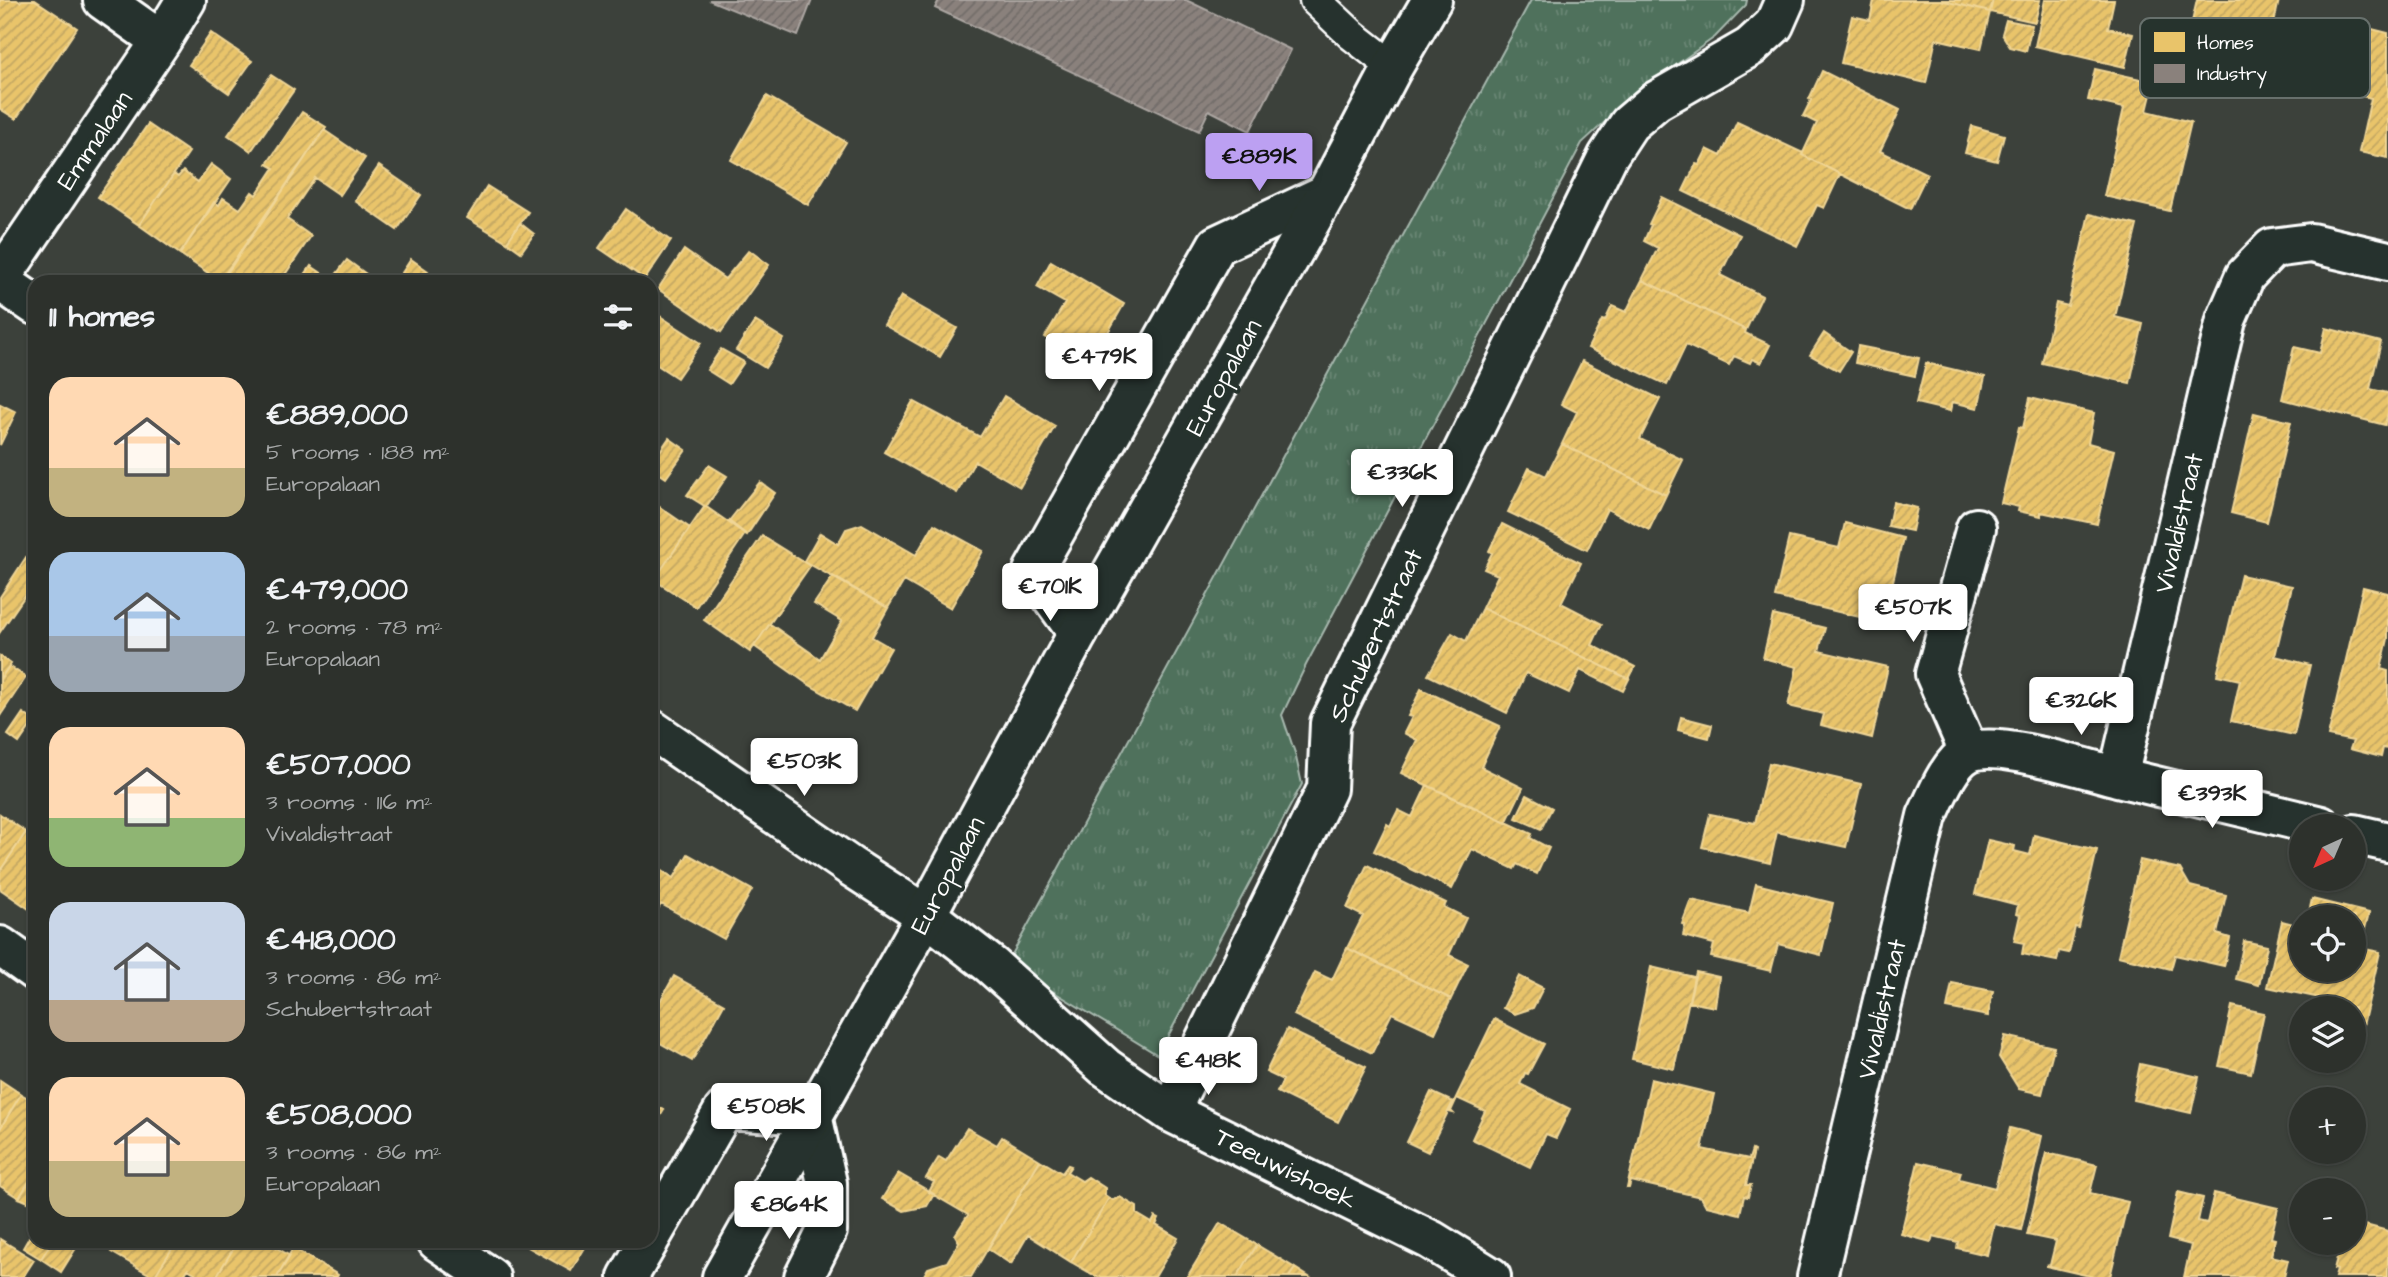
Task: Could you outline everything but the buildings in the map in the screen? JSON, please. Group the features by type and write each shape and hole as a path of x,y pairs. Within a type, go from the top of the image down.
{"street":[{"path":"103,0 161,41"},
{"name":"Emmalaan","path":"0,280 186,0"},
{"name":"Europalaan","path":"722,1277 926,915 1078,633 1326,194 1432,0"},
{"name":"Schubertstraat","path":"1170,1112 1327,789 1330,723 1608,156 1629,124 1656,101 1750,47 1773,25 1785,0"},
{"path":"1078,633 1034,571 1210,257 1217,245 1326,194"},
{"name":"Vivaldistraat","path":"2118,777 2226,320 2245,276 2272,248 2311,243 2388,261"},
{"path":"0,280 28,300"},
{"path":"1976,528 1935,674 1969,752 1999,748 2289,818"},
{"name":"Teeuwishoek","path":"658,734 926,915 991,965 1104,1067 1170,1112 1432,1240 1491,1277"},
{"name":"Vivaldistraat","path":"1817,1277 1927,816 1946,775 1969,752"},
{"path":"2366,837 2388,842"},
{"path":"0,946 28,966"},
{"path":"658,1225 724,1110 812,1115 827,1184 827,1231 804,1277"},
{"path":"448,1248 491,1277"},
{"path":"628,1277 645,1248"}],"lane":[{"path":"1315,0 1352,35 1393,67"}],"green space":[{"path":"1531,0 1747,0 1746,5 1715,37 1634,95 1582,143 1282,715 1302,784 1158,1055 1021,972 1009,960"}]}
